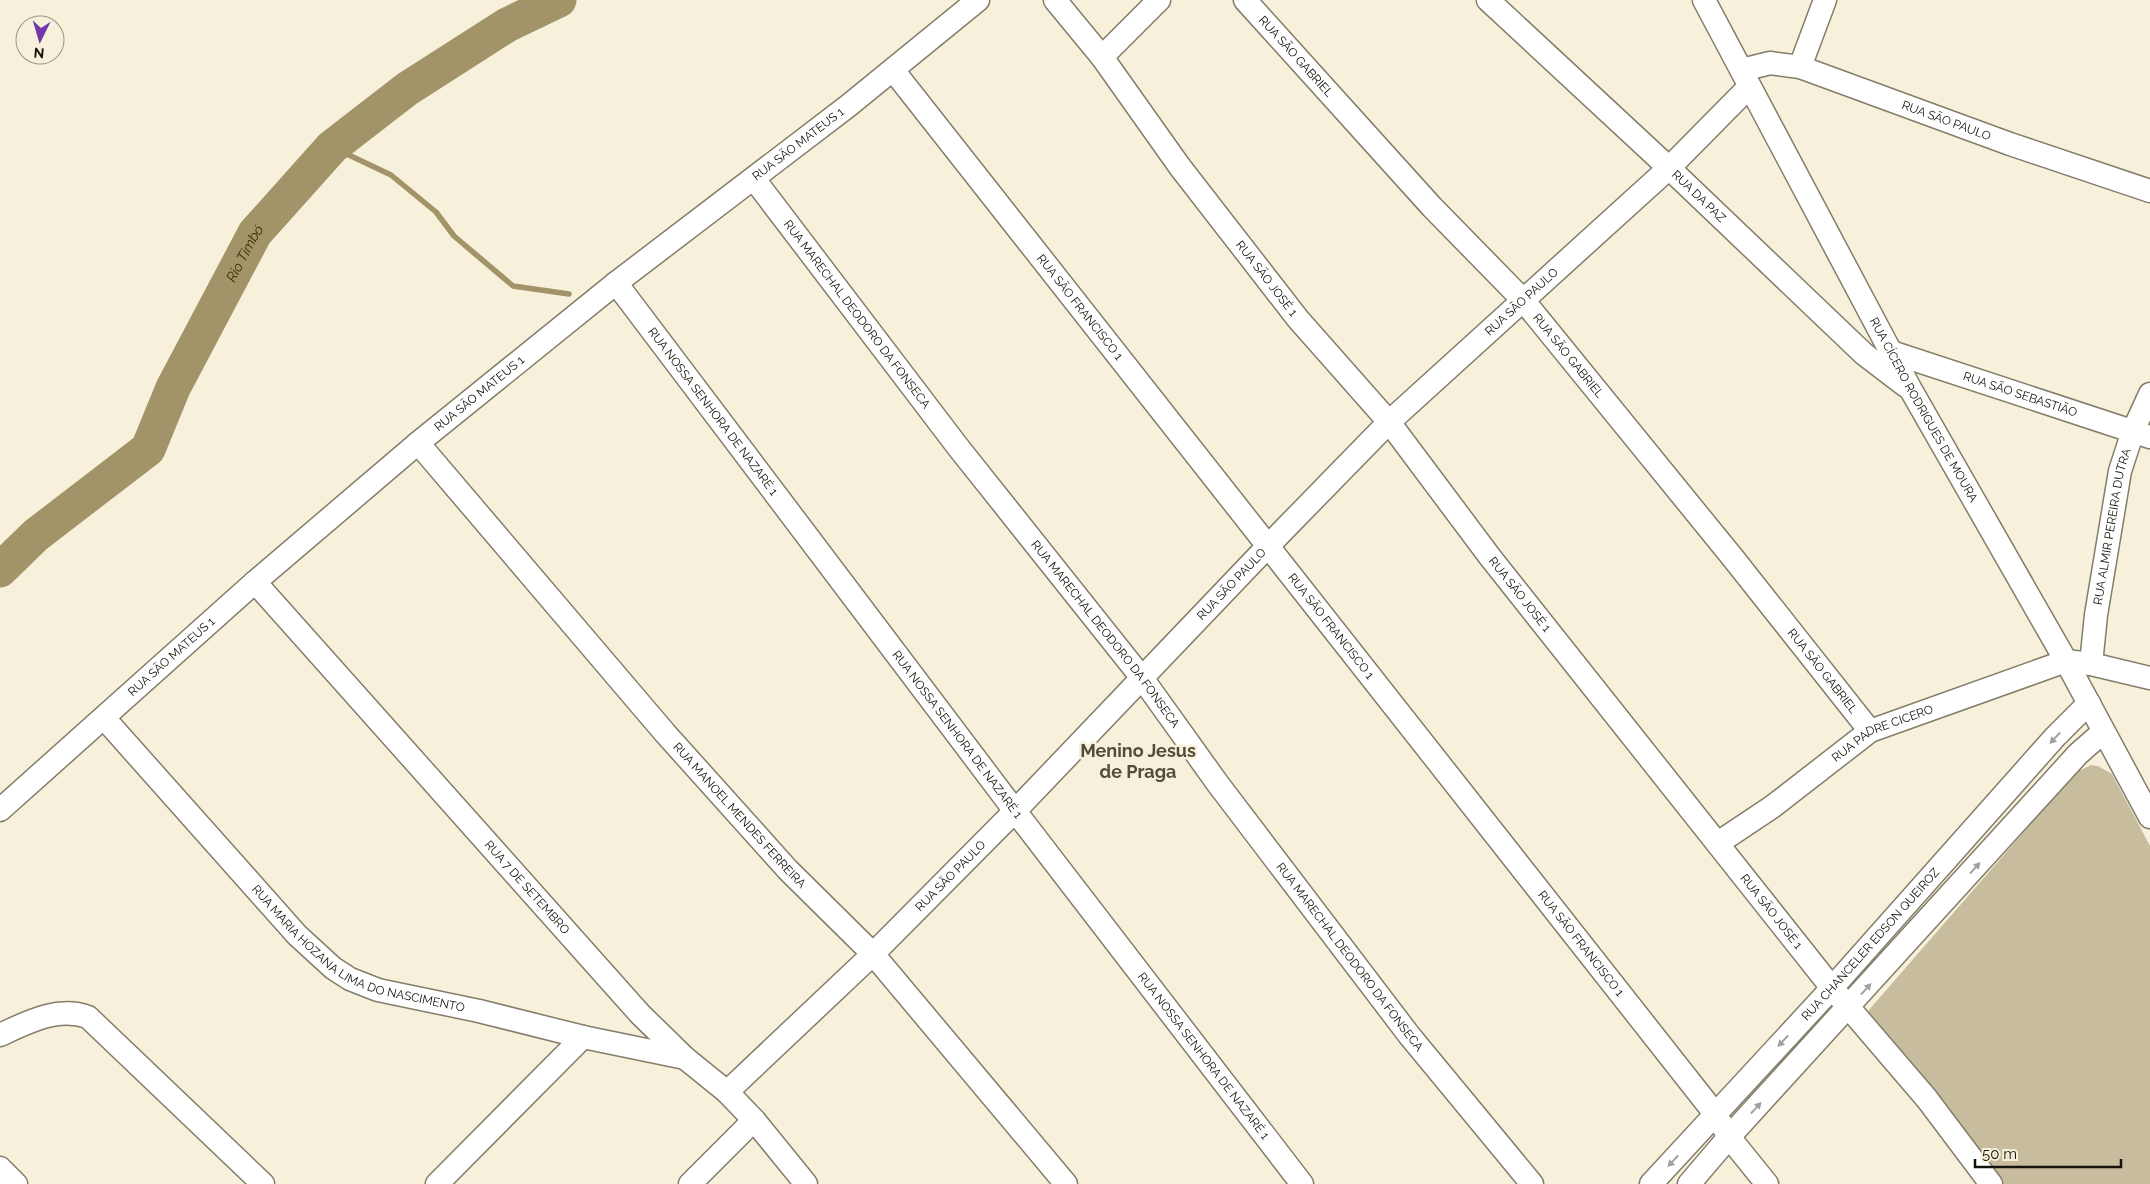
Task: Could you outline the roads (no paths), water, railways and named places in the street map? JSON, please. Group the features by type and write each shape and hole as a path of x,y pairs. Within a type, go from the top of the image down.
{"street":[{"name":"RUA SÃO MATEUS 1","path":"0,810 255,582 418,443 616,284 894,70 978,0"},
{"name":"RUA SÃO JOSÉ 1","path":"1055,0 1102,58 1180,167 1298,319 1389,422 1490,557 1832,988 1927,1099 1991,1184"},
{"path":"1102,58 1159,0"},
{"name":"RUA SÃO GABRIEL","path":"1245,0 1432,207 1523,300 1733,558 1870,731"},
{"name":"RUA DA PAZ","path":"1488,0 1669,168 1864,354 1911,390"},
{"name":"RUA CÍCERO RODRIGUES DE MOURA","path":"1704,0 1911,390 2066,661 2150,817"},
{"path":"1800,67 1825,0"},
{"name":"RUA SÃO PAULO","path":"727,1092 873,954 1015,811 1389,422 1669,168 1745,79 1770,63 1800,67 2010,144 2150,191"},
{"name":"RUA SÃO FRANCISCO 1","path":"894,70 1716,1115 1729,1137 1767,1184"},
{"name":"RUA MARECHAL DEODORO DA FONSECA","path":"754,178 958,447 1142,678 1218,784 1409,1035 1532,1184"},
{"name":"RUA NOSSA SENHORA DE NAZARÉ 1","path":"616,284 1015,811 1302,1184"},
{"name":"RUA SÃO SEBASTIÃO","path":"1891,352 2141,434"},
{"name":"RUA ALMIR PEREIRA DUTRA","path":"2091,664 2111,519 2120,471 2141,434 2150,394"},
{"name":"RUA MANOEL MENDES FERREIRA","path":"418,443 665,733 788,870 873,954 1066,1184"},
{"name":"RUA 7 DE SETEMBRO","path":"255,582 640,1014 685,1058 727,1092 754,1120 806,1184"},
{"path":"2066,661 2091,664 2150,678"},
{"name":"RUA PADRE CICERO","path":"1718,843 1772,807 1870,731 2066,661"},
{"name":"RUA CHANCELER EDSON QUEIROZ","path":"1651,1184 1832,988 2056,737 2089,703"},
{"name":"RUA MARIA HOZANA LIMA DO NASCIMENTO","path":"104,718 297,935 333,968 350,979 372,988 479,1011 583,1037 685,1058"},
{"path":"1689,1184 1729,1137 2078,754 2103,732"},
{"path":"0,1035 22,1025 60,1013 79,1014 88,1017 263,1184"},
{"path":"437,1184 583,1037"},
{"path":"690,1184 754,1120"},
{"path":"0,1168 16,1184"}],"waterway":[{"name":"Rio Timbó","path":"0,570 36,535 148,449 173,388 255,233 332,147 407,89 507,25 559,0"},
{"path":"332,147 391,175 436,212 454,236 513,286 569,294"}],"district":[{"name":"Menino Jesus de Praga","path":"1138,760"}]}
